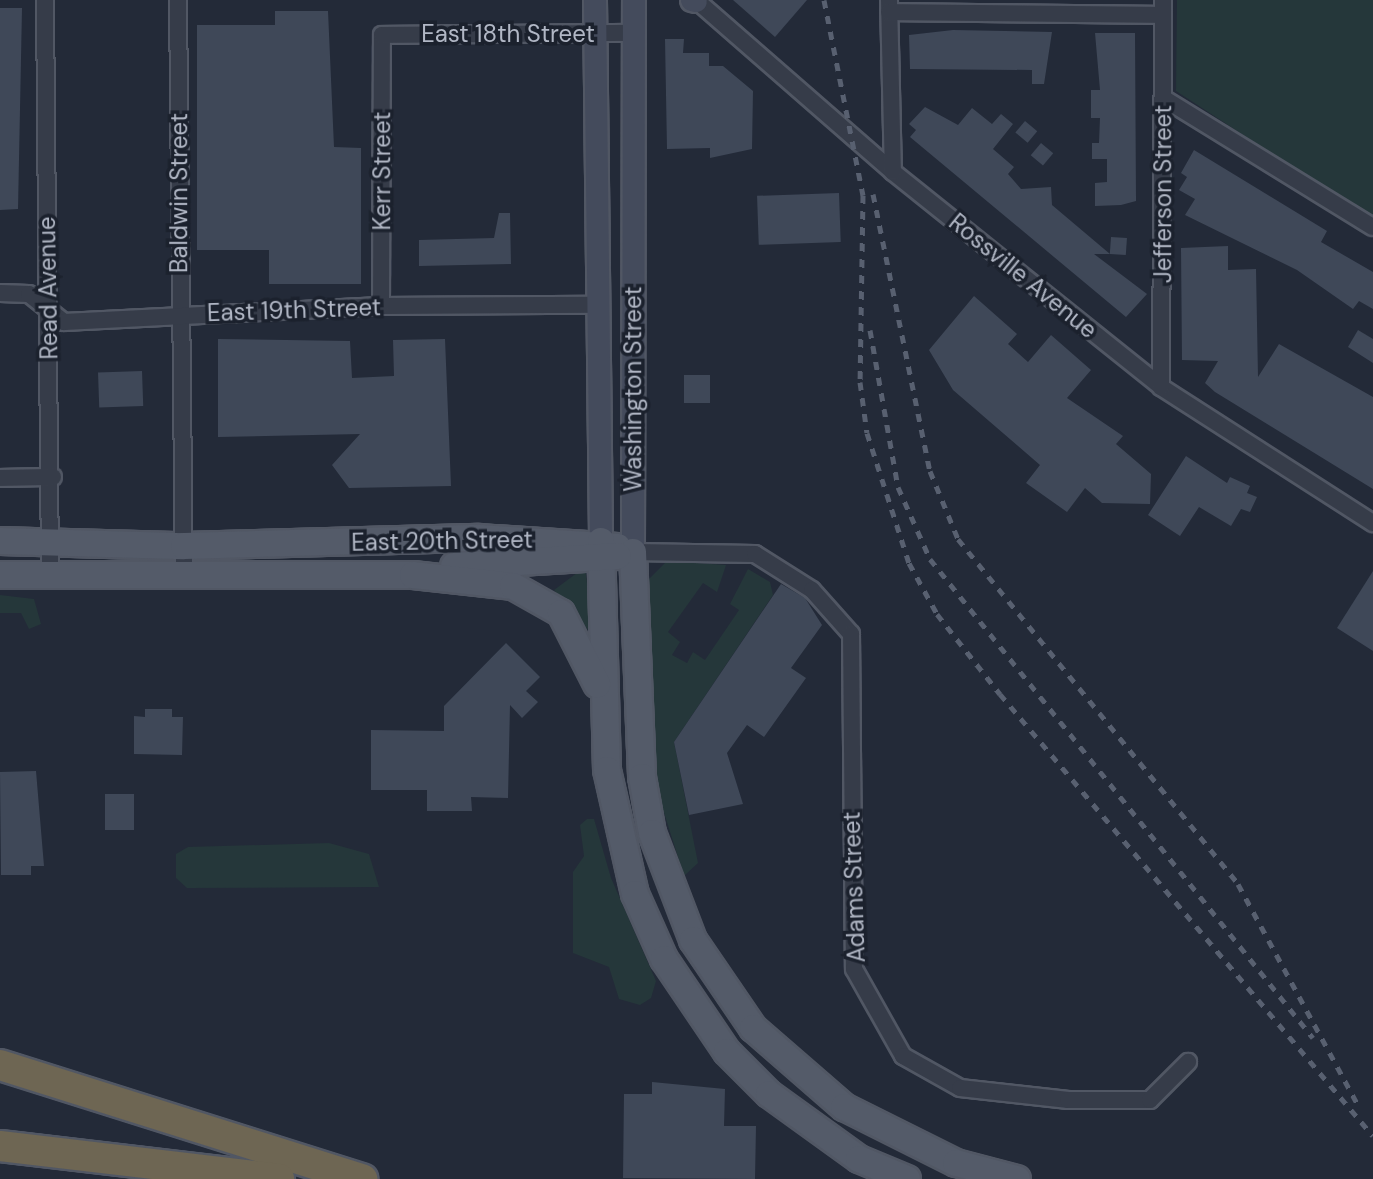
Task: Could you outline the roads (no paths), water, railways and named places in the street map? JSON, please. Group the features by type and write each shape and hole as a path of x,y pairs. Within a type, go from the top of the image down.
{"highway":[{"path":"0,1065 362,1179"},
{"path":"0,1146 279,1179"}],"main road":[{"name":"East 20th Street","path":"0,541 633,552"},
{"name":"Washington Street","path":"601,551 607,770 635,894 689,1001 769,1094 859,1159 907,1179"},
{"path":"413,575 503,561 601,551"},
{"name":"Washington Street","path":"633,552 642,777 676,902 753,1028 844,1107 891,1136 1017,1179"},
{"name":"East 20th Street","path":"0,575 184,579 413,575"},
{"path":"413,575 482,580 540,597 576,633 603,698"}],"street":[{"name":"Read Avenue","path":"45,0 53,477 48,541 50,576"},
{"name":"Baldwin Street","path":"178,0 184,579"},
{"name":"Washington Street","path":"595,0 601,551"},
{"name":"Washington Street","path":"633,552 634,0"},
{"path":"633,33 647,0"},
{"name":"Rossville Avenue","path":"695,0 893,172 1161,387 1373,523"},
{"path":"893,172 889,6 1163,8"},
{"name":"Jefferson Street","path":"1161,387 1163,8"},
{"name":"East 18th Street","path":"382,35 633,33"},
{"name":"Kerr Street","path":"381,306 382,35"},
{"path":"1163,98 1373,227"},
{"name":"East 19th Street","path":"0,293 29,294 48,306 64,322 381,306 598,305"},
{"path":"0,478 53,477"},
{"name":"East 20th Street","path":"633,552 755,554 812,590 851,634"},
{"name":"Adams Street","path":"851,634 854,969 903,1056 960,1088 1068,1100 1150,1100 1188,1062"}],"railway":[{"path":"824,0 863,195 860,382 867,433 909,563 937,614 1000,694 1373,1136"},
{"path":"873,194 930,471 958,539 1238,884 1358,1105"},
{"path":"870,330 898,487 930,559 1313,1038"}]}
